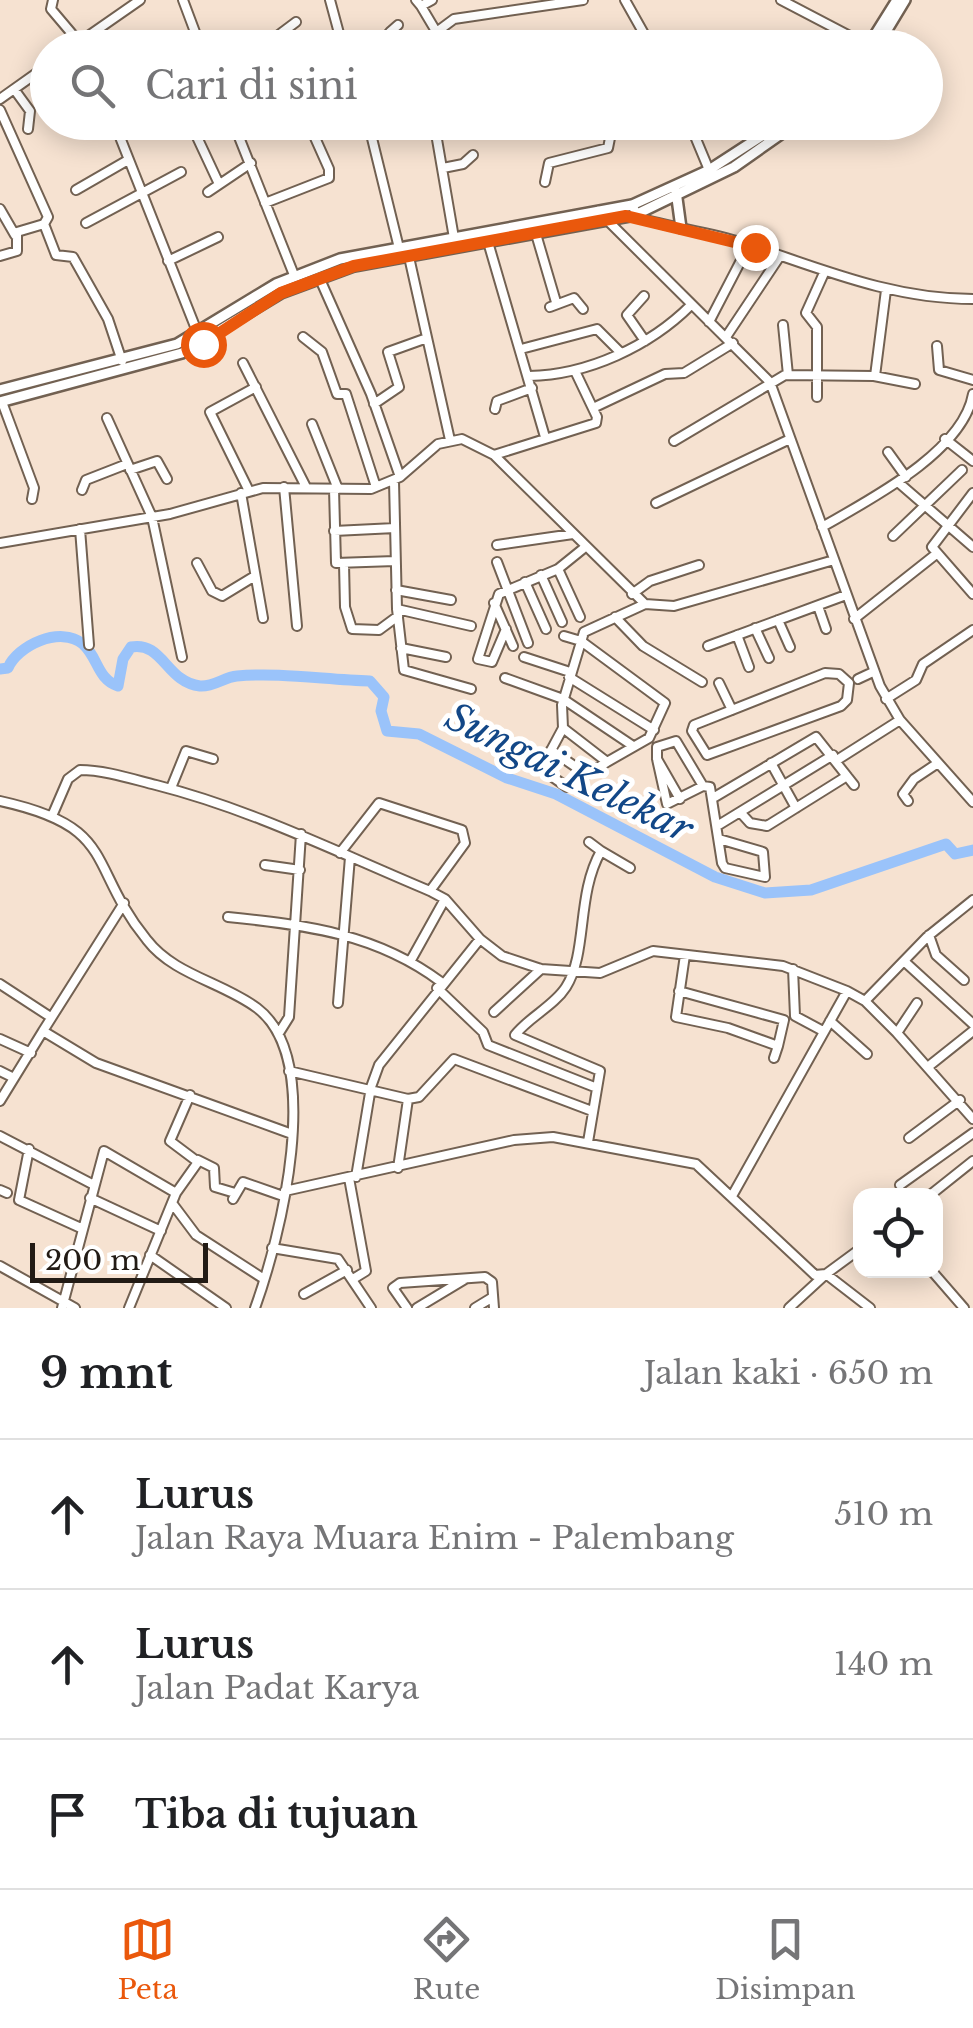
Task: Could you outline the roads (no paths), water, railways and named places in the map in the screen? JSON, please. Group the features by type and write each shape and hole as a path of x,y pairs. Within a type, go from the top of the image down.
{"main road":[{"path":"880,30 897,0"},
{"path":"883,30 905,0"},
{"path":"676,192 756,140"},
{"path":"1,402 182,353 281,293 319,276 633,210 734,166 772,140"},
{"path":"676,192 681,228"},
{"path":"0,390 122,361 198,334 294,275 340,258 454,238 540,230"}],"street":[{"path":"53,0 51,8 70,30"},
{"path":"100,30 140,0"},
{"path":"183,0 194,30"},
{"path":"330,0 338,30"},
{"path":"432,0 418,3 433,30"},
{"path":"532,0 542,8"},
{"path":"625,0 643,30"},
{"path":"634,12 641,0"},
{"path":"781,0 838,30"},
{"path":"437,30 458,18 580,1"},
{"path":"287,29 296,22"},
{"path":"392,30 398,25"},
{"path":"0,99 30,77"},
{"path":"14,89 30,111 28,129"},
{"path":"0,110 48,220 15,236"},
{"path":"121,140 198,334"},
{"path":"199,140 220,184"},
{"path":"241,140 294,275"},
{"path":"266,203 329,178 315,140"},
{"path":"372,140 399,248"},
{"path":"438,140 454,238"},
{"path":"545,182 549,163 608,148 610,140"},
{"path":"696,140 709,170"},
{"path":"443,168 464,163 473,155"},
{"path":"76,190 128,160"},
{"path":"208,192 251,163"},
{"path":"86,223 140,190 180,172"},
{"path":"0,208 15,236 17,251 0,256"},
{"path":"633,210 886,290 973,298"},
{"path":"601,216 770,382 886,700 973,802"},
{"path":"44,224 56,255 72,256 108,319 122,361"},
{"path":"540,230 553,304 576,299 583,309"},
{"path":"168,261 218,237"},
{"path":"488,242 545,437"},
{"path":"709,322 749,245"},
{"path":"593,408 665,374 684,373 730,340 780,256"},
{"path":"409,257 450,440"},
{"path":"818,398 816,324 806,314 824,273"},
{"path":"319,276 374,404 397,479 397,612 406,672 471,688"},
{"path":"875,376 886,290"},
{"path":"644,296 627,314 645,341"},
{"path":"529,376 574,371 620,352 665,331 691,306"},
{"path":"783,326 788,375"},
{"path":"522,350 597,328 620,352"},
{"path":"304,337 322,352 336,394 347,396 376,488"},
{"path":"374,404 399,388 388,352 427,338"},
{"path":"937,346 939,370 973,380"},
{"path":"244,363 306,487"},
{"path":"494,455 596,423 593,408 574,371"},
{"path":"674,441 788,375 875,376 915,384"},
{"path":"256,388 210,412 245,492 263,618"},
{"path":"495,410 496,401 532,388"},
{"path":"822,527 902,480 970,418 973,394"},
{"path":"1,402 34,488 32,499"},
{"path":"106,418 152,517 182,658"},
{"path":"312,424 336,489 334,561 395,561"},
{"path":"656,503 790,439"},
{"path":"945,439 973,461"},
{"path":"0,543 152,517 245,492 284,486 376,488 397,479 430,450 450,440 474,442 494,455 557,513 584,548 645,604"},
{"path":"888,452 902,480 926,507 973,545"},
{"path":"82,490 86,480 158,460 167,479"},
{"path":"894,536 962,470"},
{"path":"284,486 297,626"},
{"path":"973,493 949,529 933,542 935,555 973,594"},
{"path":"334,531 395,528"},
{"path":"80,529 89,645"},
{"path":"497,546 573,534"},
{"path":"506,629 492,662 478,660 494,603 508,588 558,568 584,548"},
{"path":"854,618 935,555"},
{"path":"564,636 581,641 664,700 654,730 566,787 543,773 563,728 563,700 581,641 587,629 645,604 674,606 834,560"},
{"path":"497,562 528,643"},
{"path":"197,563 212,590 222,596 255,576"},
{"path":"344,564 345,607 352,629 379,630 397,612"},
{"path":"632,594 650,580 699,565"},
{"path":"558,568 580,617"},
{"path":"541,575 562,622"},
{"path":"526,582 546,629"},
{"path":"396,590 451,600"},
{"path":"708,646 846,595"},
{"path":"494,603 513,646"},
{"path":"818,606 826,629"},
{"path":"397,612 471,626"},
{"path":"615,617 642,646 702,682"},
{"path":"778,620 790,647"},
{"path":"755,628 769,658"},
{"path":"886,700 916,680 924,664 973,630"},
{"path":"737,635 749,667"},
{"path":"401,648 446,657"},
{"path":"524,657 570,674 654,730"},
{"path":"853,681 841,706 706,755 692,726 829,672 853,681 873,672"},
{"path":"505,678 563,700 633,746"},
{"path":"719,684 732,710"},
{"path":"717,826 900,720"},
{"path":"563,728 607,762"},
{"path":"713,798 816,737 854,785"},
{"path":"703,786 676,741 656,747 665,802 680,799 703,786 710,787 713,798 719,839 725,868 765,877 763,852 719,839"},
{"path":"551,750 586,774"},
{"path":"170,788 186,751 214,759"},
{"path":"656,759 680,799"},
{"path":"771,763 796,808"},
{"path":"908,800 903,794 906,786 938,763"},
{"path":"52,816 68,779 80,770 170,788 301,834 430,891 446,899 480,939 502,956 541,969 600,973 644,952 793,969 866,1001 960,1100 973,1119"},
{"path":"740,812 756,826 767,826 847,776"},
{"path":"0,801 52,816 94,845 124,903 159,954 255,1007 279,1033 288,1071 292,1134 284,1193 255,1308"},
{"path":"338,1003 346,933 345,855 379,803 462,830 463,846 430,891"},
{"path":"747,846 756,826"},
{"path":"279,1033 289,1017 301,834"},
{"path":"589,842 630,868"},
{"path":"588,1142 599,1070 515,1036 564,990 572,974 586,880 601,851"},
{"path":"264,865 300,870"},
{"path":"411,960 446,899"},
{"path":"866,1001 929,935 973,900"},
{"path":"0,1101 44,1031 49,1016 124,903"},
{"path":"228,917 346,933 411,960 483,1032 488,1045 598,1088"},
{"path":"929,935 936,955 964,980"},
{"path":"304,1294 366,1270 352,1178 371,1087 382,1061 439,985 480,939"},
{"path":"685,954 678,1018 728,1028 778,1046"},
{"path":"906,962 973,1027 929,1066"},
{"path":"494,1012 541,969"},
{"path":"793,969 795,1016 823,1031"},
{"path":"0,984 49,1016"},
{"path":"679,991 784,1020 774,1058"},
{"path":"732,1196 847,991"},
{"path":"897,1032 917,1003"},
{"path":"830,1020 867,1054"},
{"path":"44,1031 96,1063 292,1134"},
{"path":"0,1039 31,1053"},
{"path":"288,1071 371,1087 408,1099 419,1097 462,1050"},
{"path":"454,1059 592,1112"},
{"path":"0,1071 14,1078"},
{"path":"190,1095 170,1141 214,1168 215,1187 234,1196 243,1182 284,1193 514,1140 544,1137 696,1164 811,1271 826,1274 870,1308"},
{"path":"398,1168 408,1099"},
{"path":"909,1138 960,1100"},
{"path":"900,1184 973,1133"},
{"path":"0,1136 94,1185"},
{"path":"29,1149 18,1200 83,1229"},
{"path":"0,1266 68,1306 90,1198 108,1150 174,1198 196,1235 264,1279"},
{"path":"129,1308 174,1198 198,1160"},
{"path":"941,1188 971,1165"},
{"path":"90,1198 161,1230"},
{"path":"272,1248 338,1259 371,1308"},
{"path":"789,1308 853,1254"},
{"path":"150,1256 226,1308"},
{"path":"407,1308 395,1285 489,1277 494,1308"},
{"path":"417,1308 466,1278"},
{"path":"938,1278 964,1308"},
{"path":"476,1308 493,1297"}],"waterway":[{"name":"Sungai Kelekar","path":"0,669 8,668 30,646 63,637 83,644 106,678 118,686 123,659 131,647 150,650 179,677 200,686 253,675 370,681 384,697 381,711 387,731 419,734 507,778 556,794 715,877 765,893 811,890 946,844 955,854 973,850"}]}
